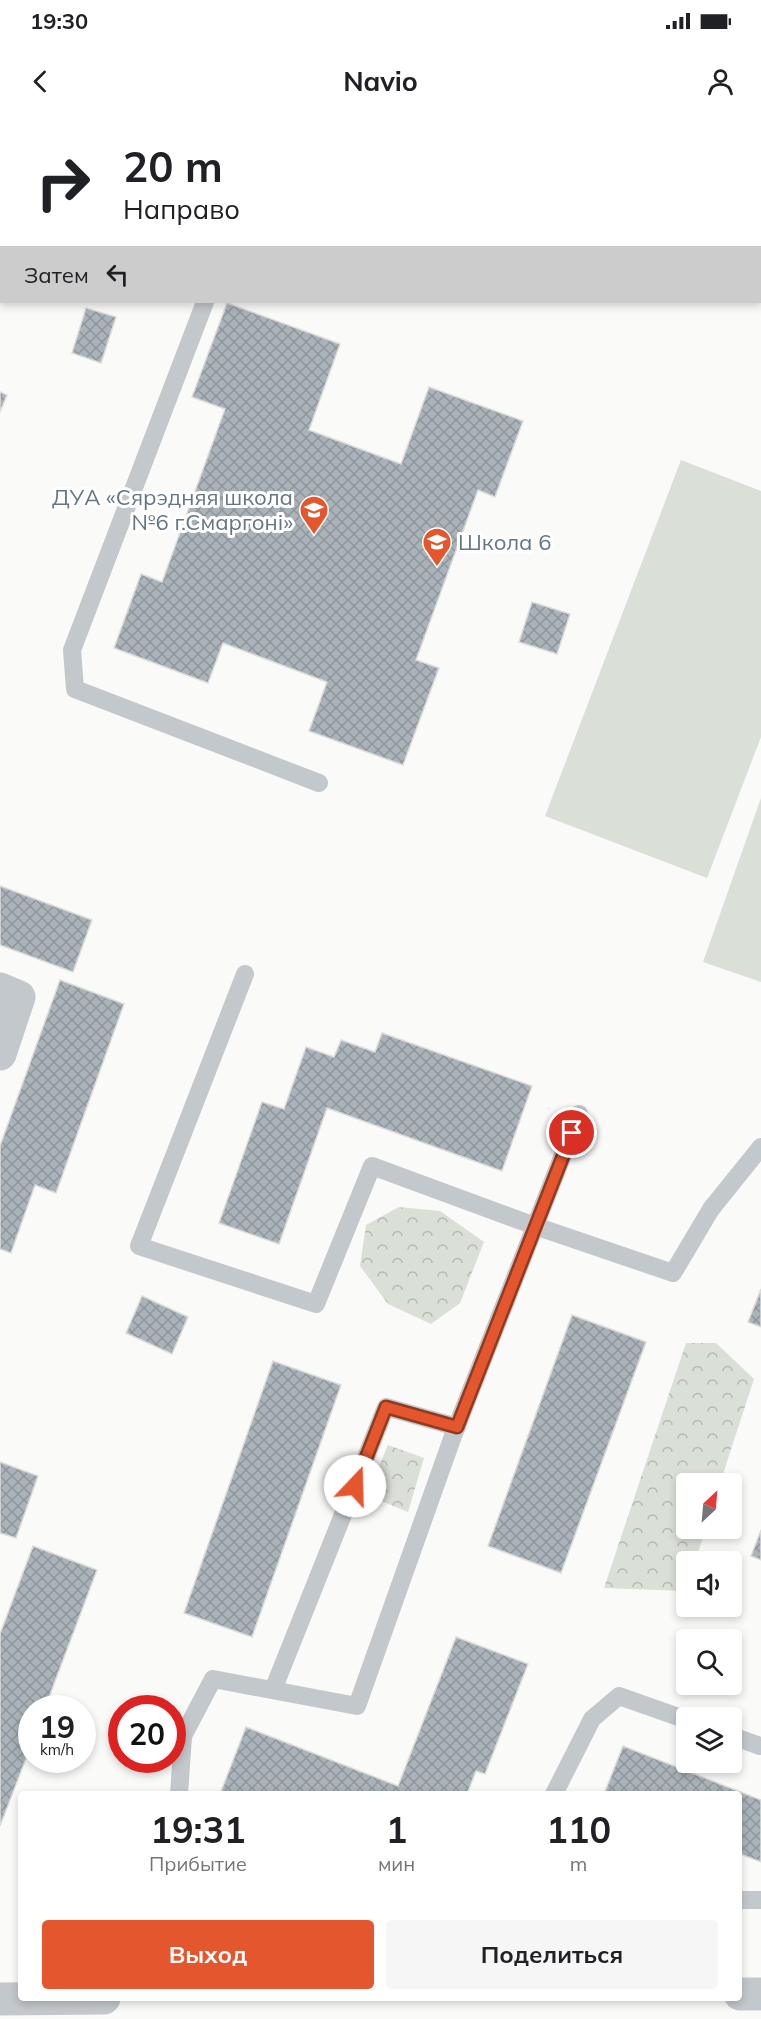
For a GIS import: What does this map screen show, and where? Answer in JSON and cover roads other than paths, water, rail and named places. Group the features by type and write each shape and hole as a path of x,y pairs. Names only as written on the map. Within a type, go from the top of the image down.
{"street":[{"path":"0,989 19,997 0,1054"},
{"path":"742,1994 761,1994"},
{"path":"0,1999 18,1999"}],"lane":[{"path":"205,303 72,650 75,689 319,783"},
{"path":"245,974 139,1246 316,1304 372,1166 535,1226 673,1273 711,1209 761,1147"},
{"path":"179,1791 183,1736 213,1679 357,1706 457,1427 579,1114"},
{"path":"273,1690 386,1407 457,1427"},
{"path":"556,1791 592,1719 619,1696 676,1716"},
{"path":"742,1740 760,1746"},
{"path":"742,1900 761,1900"}],"place":[{"name":"ДУА «Сярэдняя школа №6 г.Смаргоні»","path":"314,536"},
{"name":"Школа 6","path":"437,568"}]}
